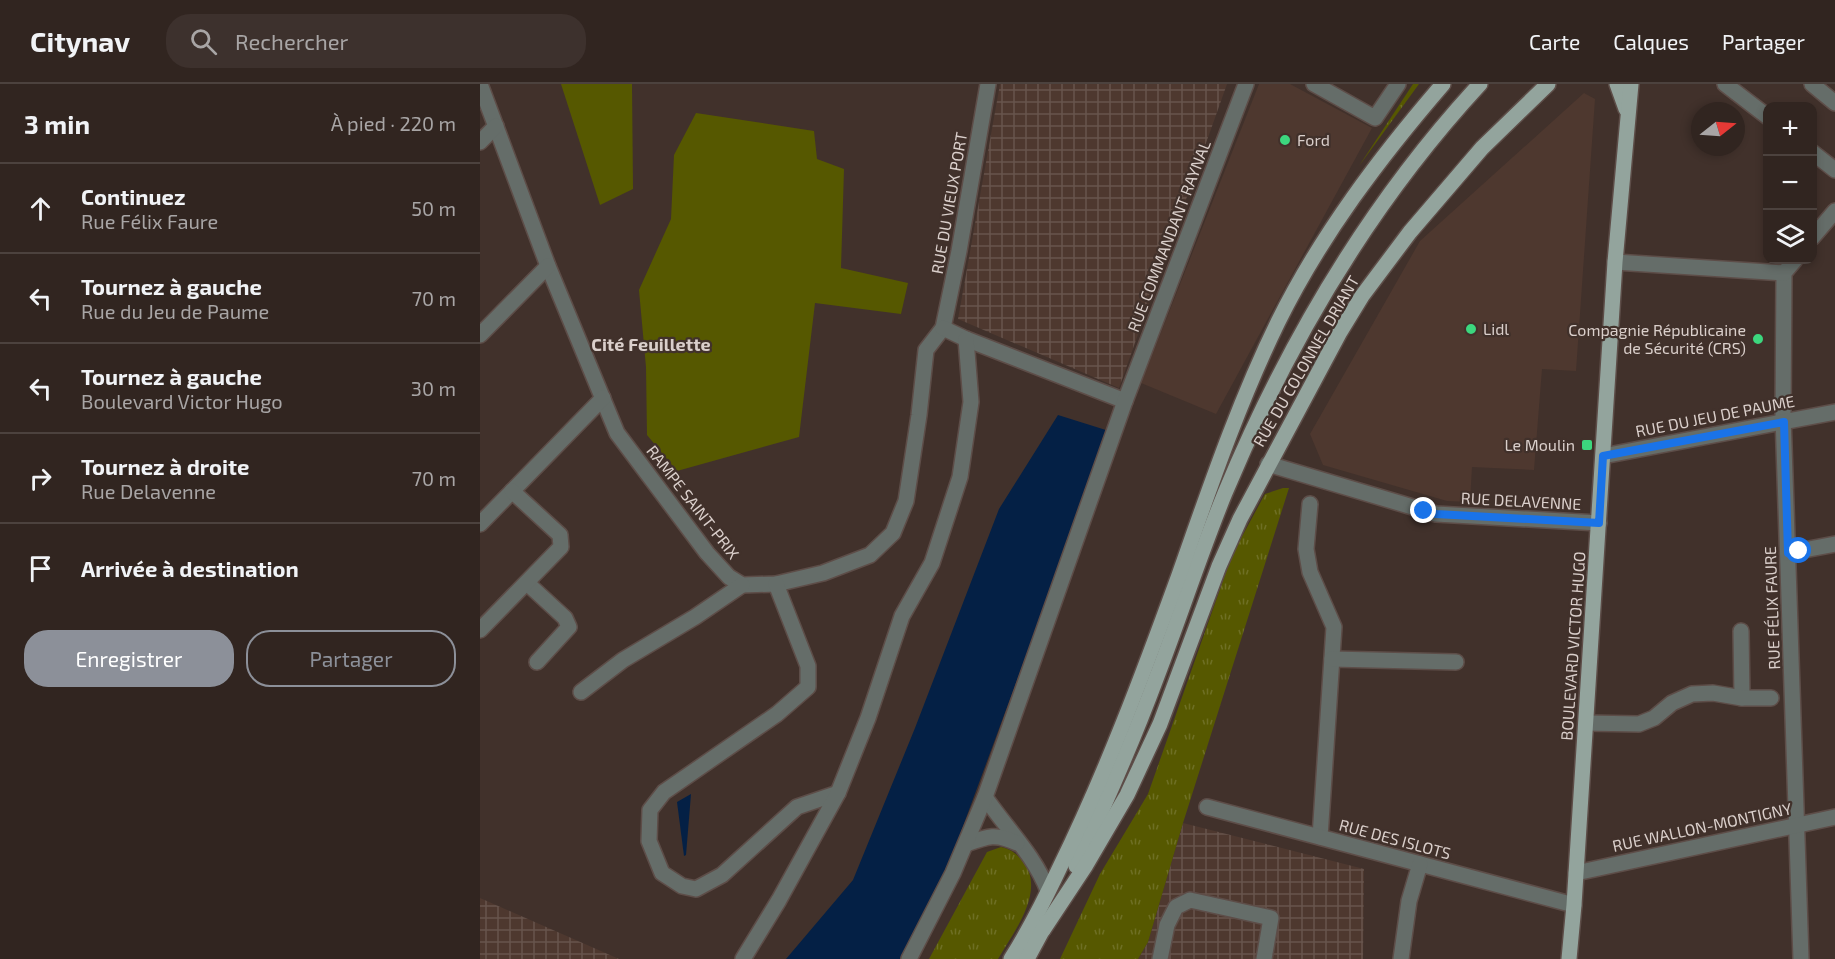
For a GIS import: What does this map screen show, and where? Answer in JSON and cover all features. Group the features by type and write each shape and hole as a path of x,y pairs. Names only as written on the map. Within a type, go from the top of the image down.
{"main road":[{"path":"1011,959 1032,925 1079,829 1144,668 1218,463 1259,362 1279,321 1319,246 1392,146 1443,84"},
{"path":"1027,959 1072,874 1115,782 1226,492 1278,380 1339,272 1382,204 1443,126 1480,84"},
{"path":"1617,84 1629,116"},
{"name":"BOULEVARD VICTOR HUGO","path":"1569,959 1615,262 1631,84"},
{"name":"RUE DU COLONNEL DRIANT","path":"1043,930 1086,866 1143,763 1160,724 1219,566 1240,519 1340,332 1382,268 1410,232 1482,148 1548,86"}],"street":[{"name":"RAMPE SAINT-PRIX","path":"480,84 548,266 617,433 707,553 729,577 742,585"},
{"name":"RUE DU VIEUX PORT","path":"944,328 988,84"},
{"name":"RUE COMMANDANT RAYNAL","path":"909,959 966,844 985,797 1125,401 1246,84"},
{"path":"1314,84 1375,118 1398,84"},
{"path":"1725,84 1763,114"},
{"path":"480,142 496,126"},
{"path":"1817,156 1835,170"},
{"path":"1817,232 1835,211"},
{"path":"1615,262 1784,273 1792,264"},
{"path":"480,335 548,266"},
{"name":"RUE FÉLIX FAURE","path":"1784,273 1784,422 1802,959"},
{"path":"581,692 623,660 695,617 742,585 776,584 823,573 870,555 893,533 906,501 926,351 944,328 966,339 1125,401"},
{"path":"743,959 779,900 838,793 868,718 902,616 932,563 960,477 970,402 966,339"},
{"path":"480,524 603,398"},
{"name":"RUE DU JEU DE PAUME","path":"1603,456 1835,412"},
{"name":"RUE DELAVENNE","path":"1268,464 1436,514 1599,523"},
{"path":"480,630 561,547 560,535 512,491"},
{"path":"1310,504 1306,549 1310,572 1334,627 1320,837"},
{"path":"1788,553 1835,544"},
{"path":"526,583 565,618 569,627 537,662"},
{"path":"776,584 808,666 808,687 777,714 664,792 650,810 649,841 662,873 682,886 696,889 722,875 797,807 838,793"},
{"path":"1741,631 1742,698"},
{"path":"1332,659 1456,662"},
{"path":"1586,723 1639,724 1654,718 1672,703 1692,694 1713,693 1742,698 1771,698"},
{"path":"985,797 1037,866 1048,891"},
{"name":"RUE DES ISLOTS","path":"1207,807 1574,904"},
{"name":"RUE WALLON-MONTIGNY","path":"1576,873 1835,817"},
{"path":"966,844 989,836 1005,837 1019,844"},
{"path":"1401,959 1409,901 1420,864"},
{"path":"1160,959 1167,926 1176,907 1190,900 1271,918 1264,959"}],"shaded area":[{"path":"1000,84 1227,84 1119,388 958,319"},
{"path":"1259,84 1290,84 1372,128 1216,414 1141,383"},
{"path":"1584,93 1595,99 1576,371 1542,369 1534,470 1472,467 1470,502 1447,501 1323,465 1310,434 1420,241"},
{"path":"1183,823 1364,869 1363,959 1138,959 1148,942"},
{"path":"480,898 619,959 480,959"}],"green space":[{"path":"561,84 632,84 633,189 600,205"},
{"path":"1413,84 1419,84 1359,166"},
{"path":"696,113 814,131 817,159 844,169 841,268 908,283 901,314 815,303 799,437 677,471 647,435 646,367 639,290 671,219 674,155"},
{"path":"1289,488 1183,823 1148,942 1138,959 1060,959 1100,874 1148,794 1232,555 1265,494"},
{"path":"1001,847 1012,851 1020,858 1028,870 1031,882 1030,896 1020,923 998,959 929,959 987,852"}],"water":[{"path":"1058,415 1109,431 942,883 900,959 786,959 853,880 915,728 999,509"},
{"path":"691,794 686,855 684,856 677,802"}],"place":[{"name":"Ford","path":"1285,140"},
{"name":"Lidl","path":"1471,329"},
{"name":"Compagnie Républicaine de Sécurité (CRS)","path":"1758,339"},
{"name":"Le Moulin","path":"1587,445"}],"district":[{"name":"Cité Feuillette","path":"651,345"}],"route":[{"path":"1424,511 1436,514 1599,523 1603,456 1784,422 1788,553 1799,551"}]}
